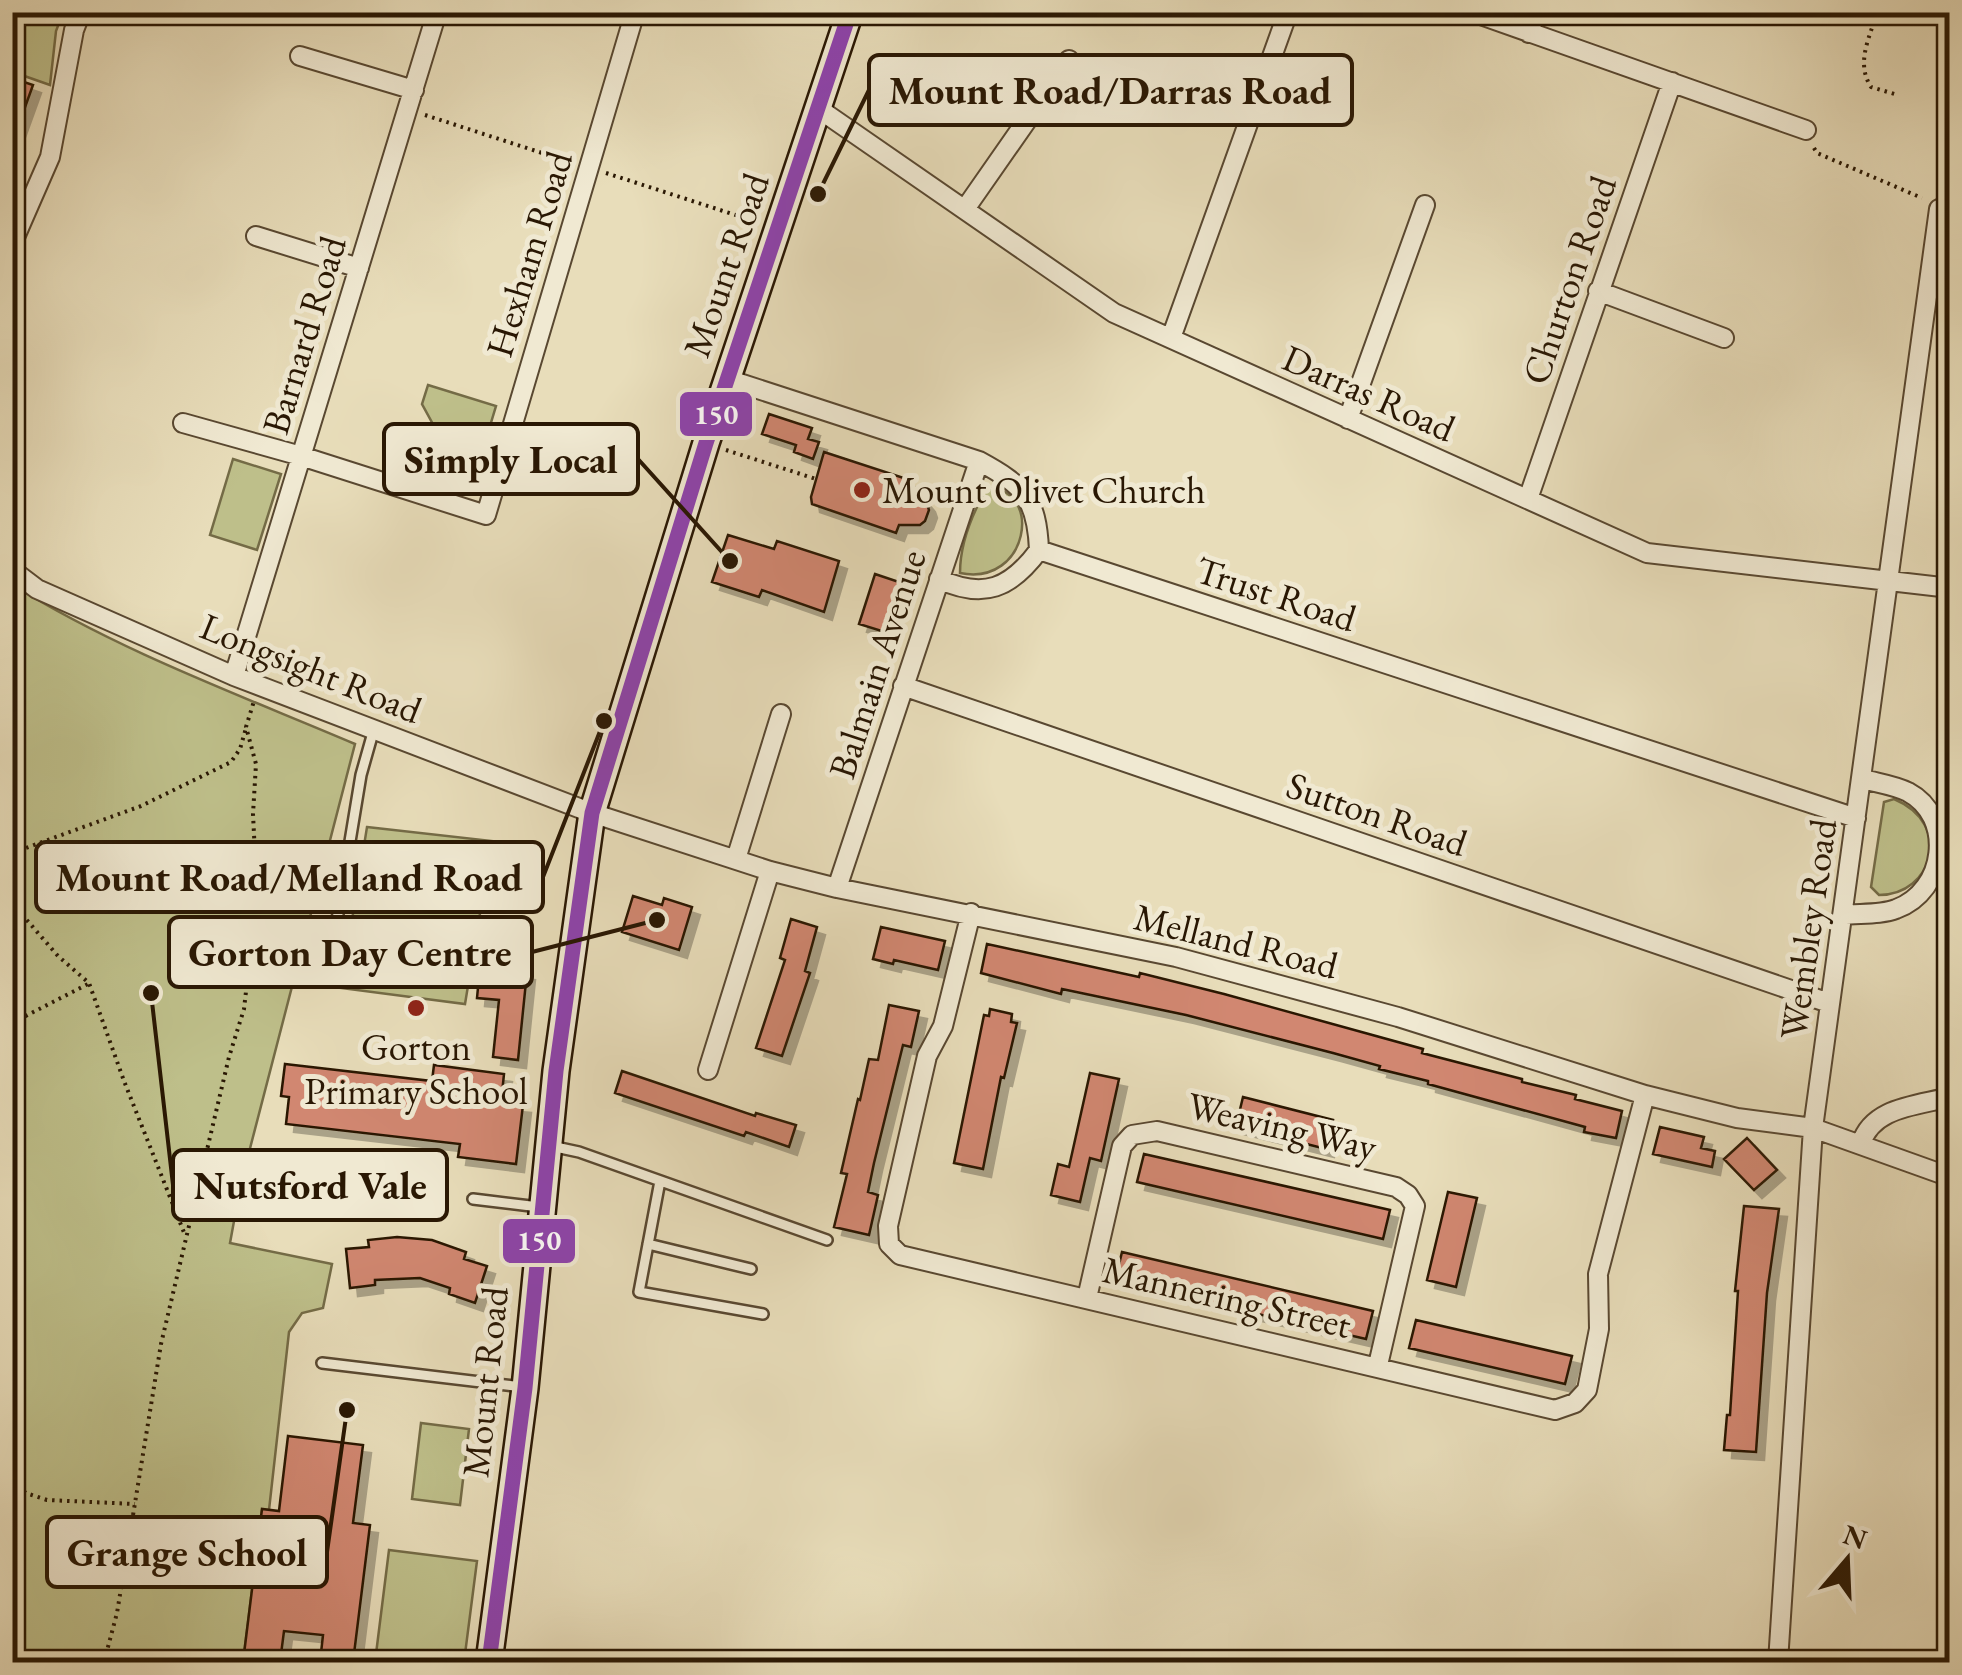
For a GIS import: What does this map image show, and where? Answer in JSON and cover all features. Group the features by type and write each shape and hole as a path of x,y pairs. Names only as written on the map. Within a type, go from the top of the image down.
{"main road":[{"name":"Mount Road","path":"489,1662 525,1388 569,966 592,812 706,443 850,12"}],"street":[{"path":"12,244 50,156 74,30 81,12"},
{"name":"Barnard Road","path":"234,676 437,12"},
{"name":"Hexham Road","path":"301,456 486,515 635,12"},
{"path":"1171,338 1288,12"},
{"path":"1472,12 1806,130"},
{"path":"1529,33 1536,12"},
{"path":"300,56 414,90"},
{"path":"965,208 1070,60"},
{"name":"Churton Road","path":"1528,499 1672,82"},
{"name":"Darras Road","path":"819,109 1114,312 1647,552 1950,588"},
{"path":"1348,419 1425,206"},
{"name":"Wembley Road","path":"1778,1662 1812,1128 1939,209"},
{"path":"256,236 359,268"},
{"path":"1598,291 1724,338"},
{"path":"727,379 979,461 1012,479 1032,502 1039,550 1017,576 1000,585 972,591 939,579"},
{"path":"183,423 301,456"},
{"name":"Balmain Avenue","path":"837,888 979,461"},
{"name":"Trust Road","path":"1039,550 1856,818"},
{"name":"Longsight Road","path":"12,570 37,588 234,676 592,812"},
{"name":"Sutton Road","path":"904,686 1830,1003"},
{"path":"736,859 781,714"},
{"path":"1842,915 1896,909 1914,897 1930,884 1941,836 1929,810 1909,792 1862,779"},
{"name":"Melland Road","path":"592,812 837,888 1176,956 1398,1016 1645,1095 1737,1118 1812,1128 1950,1177"},
{"path":"708,1070 770,870"},
{"name":"Mannering Street","path":"971,914 943,1026 927,1056 888,1226 889,1244 900,1255 1378,1365 1555,1410 1575,1404 1587,1390 1596,1356 1598,1274 1645,1095"},
{"path":"1861,1144 1873,1121 1885,1113 1950,1097"},
{"name":"Weaving Way","path":"1087,1298 1122,1146 1132,1135 1157,1130 1396,1187 1408,1194 1415,1206 1378,1365"}],"lane":[{"path":"327,980 361,775 374,729"},
{"path":"548,1146 579,1152 827,1240"},
{"path":"660,1180 639,1292 763,1314"},
{"path":"473,1200 542,1207"},
{"path":"648,1244 751,1269"},
{"path":"322,1363 525,1388"}],"path":[{"path":"1905,12 1950,24"},
{"path":"1886,13 1874,20 1864,55 1863,76 1870,87 1898,95"},
{"path":"1806,130 1817,154 1908,190 1939,209"},
{"path":"706,443 816,479"},
{"path":"12,853 141,806 231,762 240,748 258,685"},
{"path":"104,1662 117,1613 160,1344 229,1056 244,1009 257,896 256,764 246,727"},
{"path":"12,903 58,956 90,984 186,1240"},
{"path":"12,1023 90,984"},
{"path":"12,1482 48,1500 135,1504"},
{"path":"133,1518 176,1524"}],"green space":[{"path":"13,12 63,13 56,31 50,85 13,72"},
{"path":"428,385 496,406 470,492 422,404"},
{"path":"233,459 281,474 257,550 210,535"},
{"path":"987,488 1005,492 1017,503 1022,519 1021,536 1014,552 1001,566 983,573 960,573 968,529"},
{"path":"13,585 137,651 355,744 241,1183 230,1243 332,1264 323,1308 302,1313 289,1332 269,1510 262,1510 243,1662 13,1662"},
{"path":"1894,799 1913,810 1925,825 1930,840 1929,856 1913,884 1879,895 1871,887 1884,802"},
{"path":"367,827 492,841 465,1004 341,988"},
{"path":"421,1423 469,1429 460,1505 412,1499"},
{"path":"389,1550 477,1561 464,1662 375,1662"}],"building":[{"path":"12,78 33,85 15,135 12,135"},
{"path":"769,414 812,428 808,439 819,442 813,459 794,452 796,445 762,434"},
{"name":"Mount Olivet Church","path":"824,452 913,481 909,494 927,504 925,521 920,525 899,525 896,533 812,504"},
{"path":"728,535 774,549 777,541 839,561 824,612 762,590 759,597 712,582"},
{"path":"875,574 905,584 888,633 859,624"},
{"path":"633,896 662,905 664,898 692,907 679,950 622,932"},
{"path":"791,919 817,927 805,971 810,973 782,1056 756,1048 785,960 780,958"},
{"path":"881,927 945,941 938,970 873,959"},
{"path":"987,944 1139,977 1140,973 1224,994 1576,1095 1575,1099 1622,1111 1616,1138 1584,1132 1585,1127 1333,1053 1186,1015 1062,989 1061,994 981,973"},
{"path":"480,967 527,972 518,1060 493,1057 499,1000 477,998"},
{"path":"889,1005 919,1011 911,1047 903,1045 874,1163 868,1192 878,1195 869,1235 834,1227 847,1174 841,1173 858,1099 869,1059 878,1060"},
{"path":"990,1009 1012,1014 1011,1022 1017,1023 1004,1078 1001,1077 983,1169 954,1163 984,1015 989,1016"},
{"path":"285,1064 432,1081 434,1065 504,1074 501,1103 523,1105 516,1164 458,1157 460,1144 286,1124 289,1097 281,1096"},
{"path":"622,1071 755,1116 756,1113 796,1125 789,1147 615,1093"},
{"path":"1090,1073 1119,1079 1101,1161 1090,1158 1080,1202 1051,1195 1058,1164 1069,1167"},
{"path":"1243,1097 1333,1120 1326,1149 1236,1126"},
{"path":"1660,1127 1704,1137 1701,1148 1715,1151 1712,1167 1653,1154"},
{"path":"1747,1138 1777,1170 1754,1190 1724,1159"},
{"path":"1144,1154 1390,1210 1383,1239 1137,1182"},
{"path":"1448,1192 1477,1198 1456,1287 1427,1280"},
{"path":"1744,1206 1779,1209 1767,1293 1756,1452 1724,1450 1730,1415 1735,1291"},
{"path":"368,1240 432,1240 466,1252 464,1259 487,1266 475,1303 449,1294 450,1288 420,1278 375,1280 375,1285 350,1288 346,1249 369,1247"},
{"path":"1122,1252 1373,1311 1366,1339 1115,1281"},
{"path":"1416,1320 1572,1356 1565,1384 1409,1348"},
{"path":"288,1436 363,1445 353,1523 370,1525 353,1662 320,1662 323,1635 284,1631 280,1662 243,1662 262,1509 279,1511"}],"transit line":[{"name":"150","path":"489,1662 525,1388 556,1071 592,813 706,443 850,12"}],"place":[{"name":"Mount Road/Darras Road","path":"818,194"},
{"name":"Mount Olivet Church","path":"862,490"},
{"name":"Simply Local","path":"730,561"},
{"name":"Mount Road/Melland Road","path":"604,721"},
{"name":"Gorton Day Centre","path":"657,920"},
{"name":"Nutsford Vale","path":"151,993"},
{"name":"Gorton Primary School","path":"416,1008"},
{"name":"Grange School","path":"347,1410"}]}
